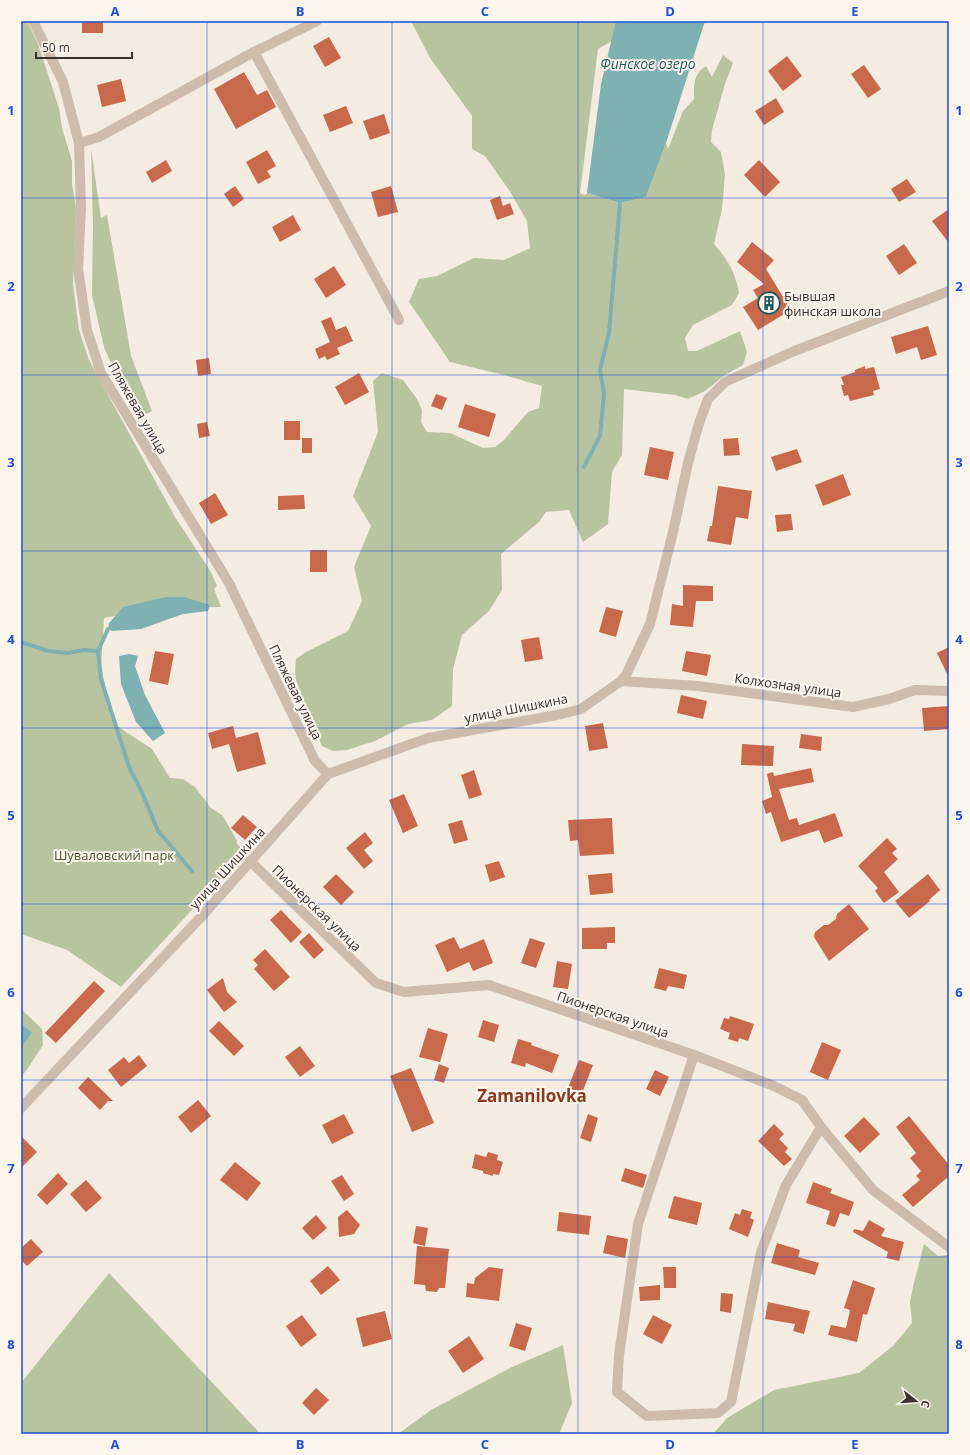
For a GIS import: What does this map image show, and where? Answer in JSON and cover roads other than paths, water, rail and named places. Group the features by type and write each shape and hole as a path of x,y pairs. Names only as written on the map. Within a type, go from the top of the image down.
{"street":[{"name":"Пляжевая улица","path":"33,21 63,82 79,143 81,208 78,269 86,330 101,373 229,583 315,761 328,774"},
{"path":"79,143 99,137 254,52 317,21"},
{"path":"254,52 399,320"},
{"name":"улица Шишкина","path":"21,1108 202,916 328,774 428,738 557,716 581,709 621,681 626,674 650,624 699,423 708,399 725,382 792,352 949,291"},
{"name":"Колхозная улица","path":"621,681 698,686 853,707 889,699 915,690 949,691"},
{"name":"Пионерская улица","path":"250,861 376,983 404,992 490,986 694,1055 774,1086 802,1100 821,1127 873,1190 949,1247"},
{"path":"694,1055 638,1224 619,1355 617,1392 647,1416 718,1413 731,1402 761,1252 786,1185 821,1127"}],"water":[{"name":"Финское озеро","path":"616,21 705,21 666,143 646,197 620,203 587,193 601,84"},
{"path":"166,597 184,597 210,605 208,611 183,614 141,629 112,631 108,629 109,623 123,607"},
{"path":"129,654 138,656 135,666 145,695 165,733 153,741 136,722 121,684 119,656"},
{"path":"21,1023 32,1033 21,1047"}],"waterway":[{"path":"584,467 600,436 604,394 600,370 609,333 620,203"},
{"path":"98,651 108,629"},
{"path":"21,642 48,651 68,653 84,650 98,651 101,679 129,767 141,790 158,831 192,871"}],"place":[{"name":"Бывшая финская школа","path":"769,303"}],"district":[{"name":"Zamanilovka","path":"532,1095"}],"park label":[{"name":"Шуваловский парк","path":"114,855"}]}
